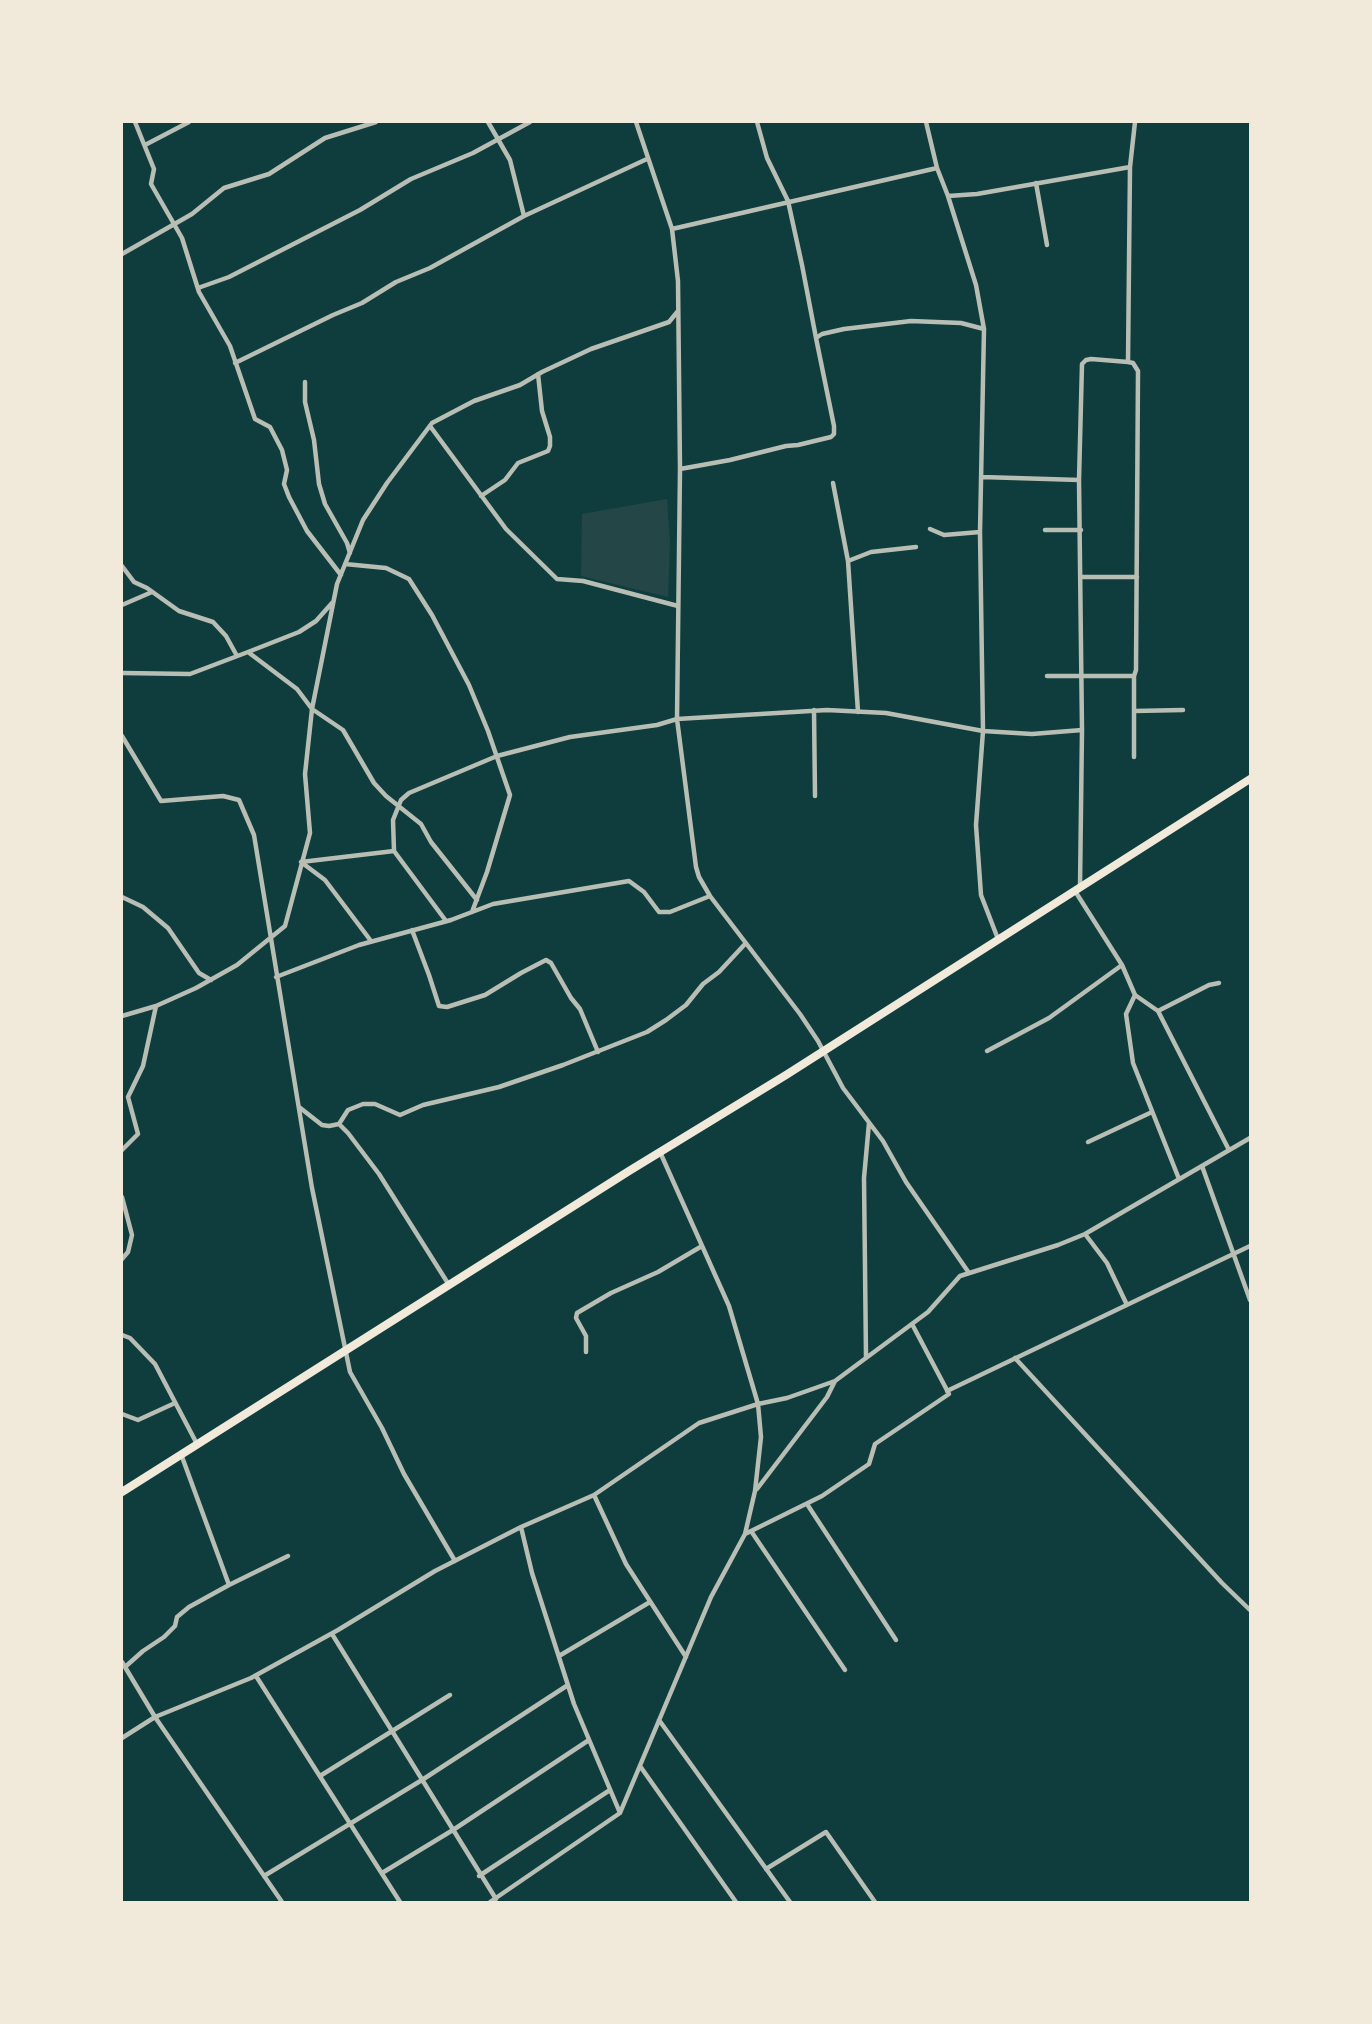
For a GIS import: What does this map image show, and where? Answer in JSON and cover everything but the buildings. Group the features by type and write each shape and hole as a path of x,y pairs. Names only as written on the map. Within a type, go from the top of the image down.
{"main road":[{"path":"122,1491 1251,779"}],"street":[{"path":"135,122 154,169 151,183 182,238 198,288 230,346 255,419 270,427 282,450 286,470 284,484 289,497 307,531 341,575"},
{"path":"145,145 189,122"},
{"path":"122,254 192,213 224,188 269,174 325,138 376,122"},
{"path":"488,122 510,160 524,216"},
{"path":"198,288 229,277 360,210 411,180 473,153 530,122"},
{"path":"636,122 672,230 678,281 680,469 677,718 696,867 710,896 800,1014 843,1088 884,1141 906,1182 969,1273"},
{"path":"680,469 798,445 831,437 834,434 788,201 767,158 757,122"},
{"path":"926,122 937,168 976,285 984,329 980,532 983,731 976,825 981,894 998,939"},
{"path":"1128,362 1130,167 1135,122"},
{"path":"235,363 362,303 396,282 429,268 524,216 647,159"},
{"path":"948,196 977,194 1130,167"},
{"path":"672,230 788,201 937,168"},
{"path":"1036,183 1047,245"},
{"path":"122,1016 156,1006 211,980 237,965 285,926 310,833 305,774 312,709 341,575 363,520 432,423 474,400 520,385 591,349 669,322 678,311"},
{"path":"816,338 822,334 844,329 911,321 961,323 984,329"},
{"path":"1134,757 1134,676 1137,670 1138,371 1133,363 1091,358 1082,364 1079,480 1082,730 1078,889 1122,965 1135,995 1158,1011 1230,1150"},
{"path":"481,496 505,480 518,463 548,451 550,437 542,411 538,374"},
{"path":"305,382 305,402 325,504 347,543 350,554"},
{"path":"430,426 506,529 556,579 583,581 678,606"},
{"path":"982,477 1079,480"},
{"path":"833,483 848,561 858,712"},
{"path":"930,530 944,535 980,532"},
{"path":"1045,530 1081,530"},
{"path":"848,561 872,552 916,547"},
{"path":"345,564 386,568 409,579 432,615 469,685 497,756 510,795 488,872 472,912"},
{"path":"122,566 134,582 179,610 213,622 226,636 237,656"},
{"path":"1081,577 1137,577"},
{"path":"122,605 152,592"},
{"path":"122,673 190,674 299,632 316,621 334,601"},
{"path":"248,652 297,689 312,709 343,730 374,783 421,824 431,842 477,900"},
{"path":"1047,676 1134,676"},
{"path":"446,921 394,851 393,820 401,800 409,793 497,756 570,737 657,725 677,718 814,710 886,713 983,731 1032,734 1082,730"},
{"path":"814,710 815,796"},
{"path":"1134,711 1183,710"},
{"path":"122,736 161,801 223,796 239,800 254,835 312,1188 344,1351 350,1372 382,1428 404,1474 455,1561"},
{"path":"301,862 394,851"},
{"path":"301,862 325,880 371,941"},
{"path":"276,977 371,941 446,921 493,904 629,881 644,892 659,912 670,912 710,896"},
{"path":"122,897 143,907 168,928 199,973 211,980"},
{"path":"412,930 439,1006 447,1007 485,995 546,960 551,963 580,1009 598,1052"},
{"path":"299,1107 322,1125 329,1126 339,1124 348,1110 363,1104 375,1104 400,1115 442,1099 499,1087 598,1052 647,1032 666,1020 686,1005 703,984 719,972 745,944"},
{"path":"987,1051 1049,1018 1122,965"},
{"path":"1158,1011 1209,985 1219,983"},
{"path":"1135,995 1126,1014 1133,1063 1179,1179"},
{"path":"122,1150 138,1134 128,1097 143,1066 156,1006"},
{"path":"1088,1142 1152,1112"},
{"path":"866,1357 864,1178 869,1123"},
{"path":"339,1124 380,1174 449,1285"},
{"path":"122,1738 155,1717 256,1676 332,1634 435,1571 521,1527 594,1495 699,1423 758,1404 787,1398 835,1381 928,1312 960,1275 1058,1245 1085,1234 1251,1138"},
{"path":"490,1902 620,1813 711,1597 745,1534 755,1491 761,1437 758,1404 729,1306 660,1152"},
{"path":"1202,1166 1251,1300"},
{"path":"122,1197 132,1235 128,1251 122,1259"},
{"path":"1085,1234 1107,1263 1127,1305"},
{"path":"586,1352 586,1336 576,1318 577,1313 612,1293 658,1272 702,1246"},
{"path":"947,1391 1251,1246"},
{"path":"745,1534 822,1496 869,1464 875,1444 949,1394 912,1324"},
{"path":"122,1335 130,1338 155,1364 196,1444"},
{"path":"1014,1358 1222,1583 1251,1610"},
{"path":"755,1491 826,1397 835,1381"},
{"path":"122,1414 138,1420 175,1402"},
{"path":"181,1454 229,1585"},
{"path":"594,1495 626,1564 686,1657"},
{"path":"807,1504 896,1640"},
{"path":"521,1527 532,1573 568,1685 620,1813"},
{"path":"751,1531 845,1670"},
{"path":"282,1902 155,1717 123,1664 164,1637 175,1626 177,1617 189,1607 288,1556"},
{"path":"559,1656 650,1602"},
{"path":"332,1634 495,1899"},
{"path":"256,1676 400,1902"},
{"path":"264,1876 422,1780 568,1685"},
{"path":"320,1776 450,1695"},
{"path":"659,1720 790,1902"},
{"path":"382,1873 453,1830 589,1740"},
{"path":"640,1766 736,1902"},
{"path":"479,1876 610,1790"},
{"path":"766,1869 826,1832 874,1902"}],"shaded area":[{"path":"667,499 670,542 668,597 581,576 582,514"}]}
